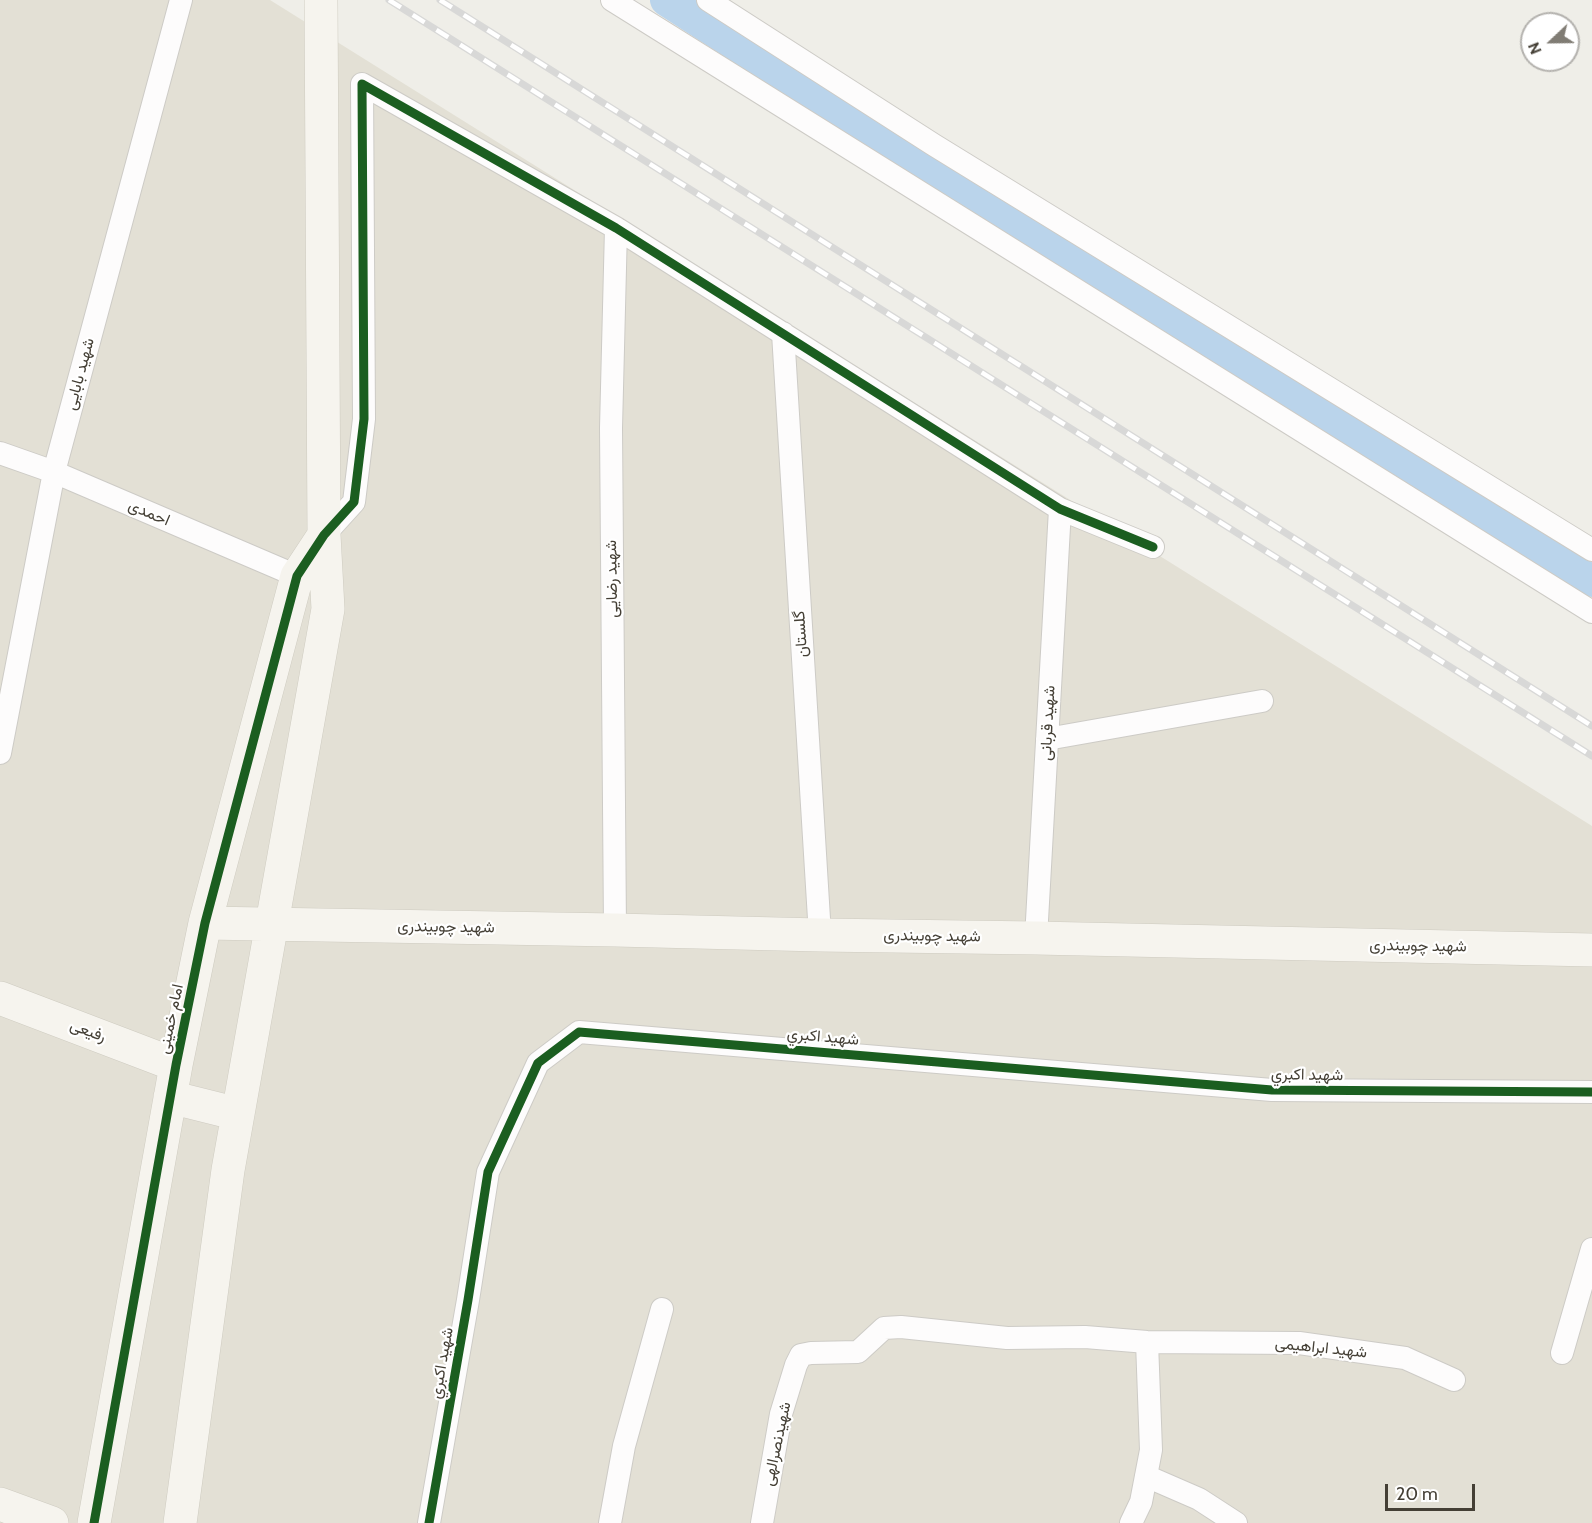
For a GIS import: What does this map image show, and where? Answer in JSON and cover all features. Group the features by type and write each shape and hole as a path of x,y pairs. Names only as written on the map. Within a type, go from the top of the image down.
{"street":[{"name":"شهید بابایی","path":"0,753 54,472 181,0"},
{"path":"180,1523 228,1170 328,609 324,535 321,0"},
{"path":"612,0 1592,612"},
{"path":"708,0 934,145 1592,550"},
{"path":"324,535 354,502 364,419 362,84 616,228 1060,509 1153,547"},
{"name":"شهید رضایی","path":"615,930 611,428 616,228"},
{"name":"گلستان","path":"783,333 820,935"},
{"name":"احمدی","path":"0,453 54,472 297,576"},
{"name":"شهید قربانی","path":"1036,938 1060,509"},
{"name":"امام خمینی","path":"94,1523 170,1097 206,923 297,576 324,535"},
{"path":"1047,739 1262,701"},
{"name":"شهید چوبیندری","path":"206,923 1592,950"},
{"name":"رفیعی","path":"0,998 176,1065"},
{"name":"شهيد اکبري","path":"429,1523 488,1172 538,1063 579,1032 1272,1090 1592,1092"},
{"path":"170,1097 238,1114"},
{"path":"1562,1353 1592,1250"},
{"path":"610,1523 624,1446 662,1309"},
{"name":"شهید ابراهیمی","path":"796,1365 801,1355 858,1352 884,1328 901,1327 1007,1338 1085,1337 1148,1342 1299,1342 1405,1358 1454,1380"},
{"path":"1131,1523 1141,1502 1151,1450 1148,1342"},
{"name":"شهیدنصرالهی","path":"762,1523 781,1414 796,1365"},
{"path":"1146,1476 1199,1499 1236,1523"},
{"path":"0,1504 52,1523"}],"shaded area":[{"path":"0,0 270,0 1592,826 1592,1523 0,1523"}],"waterway":[{"path":"666,0 1021,229 1592,581"}],"railway":[{"path":"389,0 1592,756"},
{"path":"440,0 1592,726"}],"cycle path":[{"path":"94,1523 176,1065 205,923 297,576 324,535 354,502 364,419 362,84 616,228 1060,509 1153,547"},
{"path":"429,1523 488,1172 538,1063 579,1032 1272,1090 1592,1092"}]}
